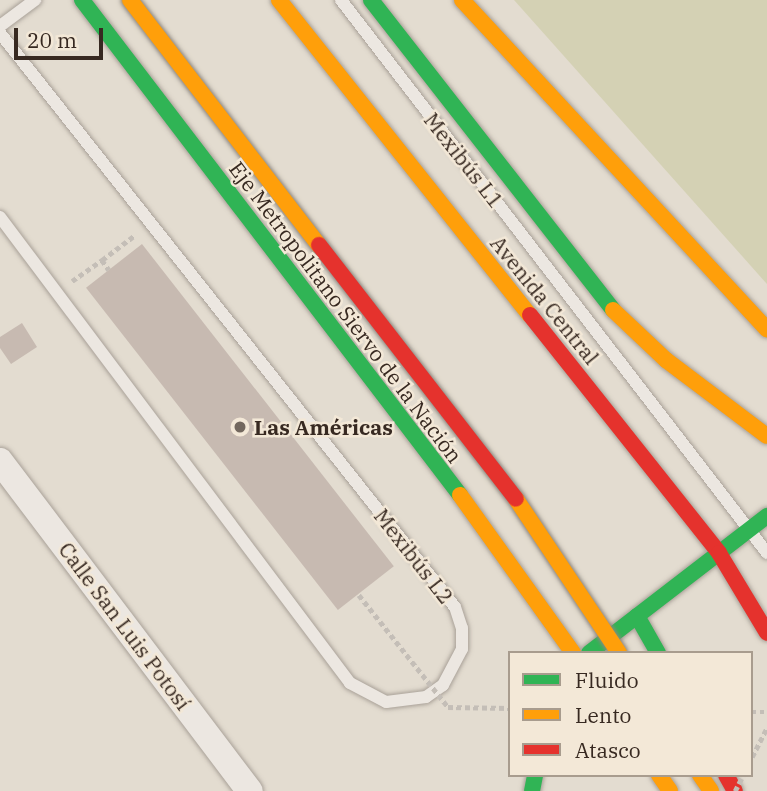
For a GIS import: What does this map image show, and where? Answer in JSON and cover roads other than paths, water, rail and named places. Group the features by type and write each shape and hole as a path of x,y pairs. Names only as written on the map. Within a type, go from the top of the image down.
{"main road":[{"name":"Eje Metropolitano Siervo de la Nación","path":"82,0 490,534 572,651"},
{"name":"Eje Metropolitano Siervo de la Nación","path":"130,0 523,508 618,651"},
{"name":"Avenida Central","path":"279,0 719,553 767,633"},
{"name":"Avenida Central","path":"371,0 598,296 666,360 767,436"},
{"path":"462,0 767,329"},
{"path":"591,651 602,639 637,616 767,516"},
{"path":"637,616 657,651"}],"street":[{"name":"Calle San Luis Potosí","path":"0,461 250,791"}],"lane":[{"path":"0,26 34,0"},
{"name":"Mexibús L1","path":"341,0 767,553"},
{"name":"Mexibús L2","path":"0,33 455,607 462,628 462,649 443,685 406,703 386,702 350,683 0,218"}],"place":[{"name":"Las Américas","path":"240,427"}]}
